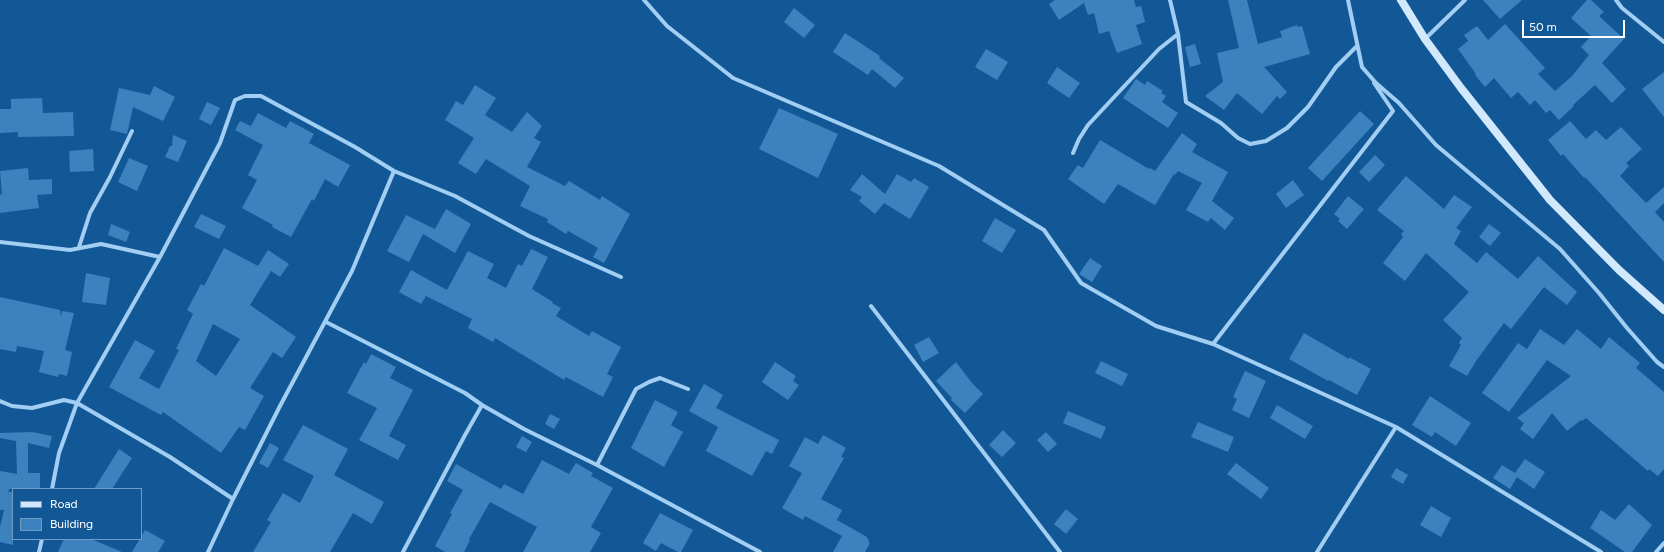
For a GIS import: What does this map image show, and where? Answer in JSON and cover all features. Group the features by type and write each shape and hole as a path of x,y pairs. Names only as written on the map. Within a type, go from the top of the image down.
{"main road":[{"path":"1401,0 1426,39 1492,128 1550,200 1619,270 1664,310"}],"street":[{"path":"644,0 667,26 732,78 939,166 1044,230 1081,283 1156,326 1213,344 1396,427 1601,552"},
{"path":"1170,0 1178,34 1186,102 1221,123 1238,138 1250,144 1266,141 1287,128 1308,107 1336,68 1357,46"},
{"path":"1213,344 1393,111 1362,67 1348,0"},
{"path":"1426,39 1465,0"},
{"path":"1616,0 1622,8 1664,42"},
{"path":"1073,152 1088,125 1159,49 1178,34"},
{"path":"1362,67 1376,83 1399,103 1436,145 1560,249 1599,293 1627,328 1657,362 1664,367"},
{"path":"52,488 59,453 77,403 160,257 220,143 235,100 245,96 260,96 355,147 394,170 455,196 529,236 621,277"},
{"path":"79,248 90,213 132,131"},
{"path":"208,552 280,406 352,271 394,170"},
{"path":"0,242 70,250 101,244 160,257"},
{"path":"871,306 1060,552"},
{"path":"326,322 465,393 482,405 524,429 760,552"},
{"path":"597,466 636,389 660,378 688,389"},
{"path":"0,402 12,406 32,408 64,400 77,403 170,457 233,499"},
{"path":"403,552 482,405"},
{"path":"1317,552 1396,427"},
{"path":"39,552 42,540"},
{"path":"1656,552 1664,543"}],"building":[{"path":"1055,0 1134,0 1136,7 1141,6 1145,22 1136,25 1142,44 1117,53 1109,31 1099,34 1094,13 1088,15 1084,3 1059,20 1049,4"},
{"path":"1228,0 1247,0 1258,44 1282,37 1280,31 1297,25 1298,27 1302,26 1310,54 1264,67 1287,92 1280,99 1277,96 1262,114 1237,93 1224,110 1205,96 1223,82 1217,53 1239,48"},
{"path":"1483,0 1522,0 1500,19"},
{"path":"1587,0 1591,0 1604,12 1599,16 1624,39 1602,63 1626,89 1612,103 1595,85 1559,120 1550,110 1546,113 1535,100 1530,105 1518,92 1511,98 1494,78 1485,87 1475,75 1476,74 1458,49 1468,41 1464,35 1477,26 1488,40 1505,24 1545,68 1538,74 1555,91 1572,76 1589,55 1581,47 1591,36 1571,18"},
{"path":"794,8 815,25 804,38 784,22"},
{"path":"845,33 880,56 879,58 904,78 895,88 872,69 868,75 833,52"},
{"path":"1195,44 1201,64 1190,67 1185,47"},
{"path":"986,49 1008,62 997,80 975,67"},
{"path":"1057,67 1080,83 1069,98 1047,83"},
{"path":"1664,72 1664,117 1642,89"},
{"path":"1136,79 1145,85 1147,81 1163,91 1161,93 1166,96 1162,102 1178,113 1168,128 1123,98"},
{"path":"475,85 496,98 485,115 512,132 527,112 542,126 534,138 541,142 527,167 565,186 569,181 600,200 602,196 630,214 604,263 593,257 598,248 568,231 566,234 547,222 548,219 520,206 530,186 486,159 476,174 458,163 474,138 445,120 456,101 463,105"},
{"path":"154,86 175,97 163,121 133,107 127,134 110,130 119,88 150,95"},
{"path":"42,98 43,113 73,112 74,136 18,137 18,132 0,133 0,109 11,109 11,99"},
{"path":"207,102 220,108 211,125 199,119"},
{"path":"779,108 838,134 818,178 759,149"},
{"path":"1360,111 1374,124 1322,181 1308,168"},
{"path":"258,113 286,128 290,121 314,134 309,143 350,165 338,187 325,179 314,201 312,199 291,237 242,208 257,180 248,175 263,145 235,130 240,121 251,126"},
{"path":"1570,121 1586,139 1596,130 1606,140 1621,127 1642,149 1626,163 1629,166 1620,176 1646,203 1664,187 1664,203 1655,212 1664,222 1664,262 1563,154 1561,156 1548,140"},
{"path":"1182,133 1197,144 1192,152 1228,172 1212,201 1234,218 1225,230 1211,218 1208,222 1186,210 1202,183 1178,171 1175,175 1174,174 1155,205 1118,184 1104,204 1068,179 1078,165 1083,168 1100,140 1149,169 1150,168 1155,171"},
{"path":"173,135 187,141 178,162 165,157 170,146 172,146"},
{"path":"93,149 94,171 70,172 69,151"},
{"path":"1375,155 1385,165 1369,182 1359,172"},
{"path":"129,158 148,166 137,191 118,182"},
{"path":"28,168 29,180 52,179 52,194 37,195 39,208 0,213 0,194 2,195 0,171"},
{"path":"862,174 885,194 897,174 911,182 914,178 929,187 910,219 884,203 875,214 859,201 862,197 850,190"},
{"path":"1406,176 1444,209 1454,195 1472,207 1456,228 1461,231 1454,244 1477,263 1486,252 1518,279 1538,256 1577,292 1567,305 1544,287 1511,329 1504,323 1476,361 1467,376 1449,366 1461,345 1459,343 1462,338 1443,320 1469,292 1426,253 1405,281 1383,263 1403,237 1401,234 1404,231 1377,210"},
{"path":"1293,180 1304,195 1286,208 1276,194"},
{"path":"1348,196 1364,209 1347,229 1338,221 1340,219 1334,214"},
{"path":"446,209 471,224 455,253 423,234 409,262 387,251 406,215 435,229"},
{"path":"201,214 226,226 219,239 194,227"},
{"path":"995,218 1016,230 1002,253 982,241"},
{"path":"111,224 130,232 126,242 108,235"},
{"path":"1489,224 1501,233 1490,246 1479,237"},
{"path":"224,248 258,266 268,250 289,264 280,277 271,271 250,305 296,337 282,358 273,352 250,388 264,396 245,430 239,427 221,453 163,412 161,415 109,387 135,340 155,351 139,378 159,389 179,350 176,349 193,314 187,310 201,284 204,286","holes":["213,324 240,339 216,376 196,361"]},
{"path":"531,249 548,257 532,289 561,308 556,316 589,336 592,331 621,347 607,374 613,377 603,397 566,377 564,380 495,338 493,342 468,328 472,319 426,296 421,304 399,292 411,270 447,290 468,251 494,264 487,278 506,288 518,264 522,266"},
{"path":"1090,258 1102,266 1092,282 1079,274"},
{"path":"86,273 110,278 106,305 82,302"},
{"path":"0,297 60,310 61,317 62,311 74,313 65,350 72,352 67,376 59,374 58,377 39,372 44,351 17,346 16,352 0,349"},
{"path":"1540,329 1564,345 1577,329 1601,349 1609,337 1640,363 1636,368 1664,392 1664,469 1658,476 1649,469 1648,471 1586,418 1567,431 1552,413 1533,439 1520,429 1524,423 1517,418 1571,376 1547,360 1509,412 1482,393 1518,343 1527,349"},
{"path":"1304,333 1349,359 1349,357 1371,369 1357,395 1289,359"},
{"path":"929,337 939,353 923,362 914,345"},
{"path":"371,354 396,367 390,378 413,390 389,436 406,445 398,460 359,440 377,408 347,393 364,362 366,364"},
{"path":"1101,361 1128,374 1122,386 1095,373"},
{"path":"775,362 796,376 793,381 799,385 788,400 762,382"},
{"path":"956,362 972,383 983,394 965,413 951,400 952,398 936,381"},
{"path":"1245,371 1266,381 1249,418 1232,410 1237,399 1233,397"},
{"path":"704,384 723,395 716,408 779,440 772,454 766,451 752,476 706,451 718,427 689,411"},
{"path":"1430,396 1471,423 1456,446 1435,432 1432,437 1412,425"},
{"path":"655,400 678,412 671,425 683,432 664,467 631,448"},
{"path":"1277,405 1313,426 1305,439 1270,418"},
{"path":"1068,411 1106,427 1101,439 1063,423"},
{"path":"550,414 560,419 554,429 545,424"},
{"path":"1198,422 1234,437 1228,452 1191,437"},
{"path":"303,425 348,449 334,475 384,502 372,524 353,513 330,552 253,552 271,522 267,520 283,493 300,503 314,476 283,460"},
{"path":"1003,430 1016,443 1002,457 989,445"},
{"path":"32,432 52,436 49,448 28,443 28,473 40,473 40,488 9,489 8,498 9,492 12,492 13,545 0,542 0,527 4,510 0,510 0,471 17,474 16,441 0,438 0,433"},
{"path":"1046,432 1057,444 1048,452 1037,440"},
{"path":"823,435 846,448 841,457 844,458 821,499 842,510 837,520 867,537 869,540 868,542 870,543 865,552 833,552 842,536 805,516 803,520 782,508 802,473 789,466 805,437 818,444"},
{"path":"522,436 532,442 526,452 516,447"},
{"path":"270,443 279,448 268,468 259,463"},
{"path":"119,449 132,458 113,488 95,488"},
{"path":"1525,459 1545,472 1534,489 1517,477 1510,489 1493,478 1502,465 1515,473"},
{"path":"542,460 569,474 576,463 593,473 591,476 613,488 591,527 601,533 590,552 523,552 537,527 490,502 469,539 470,540 464,552 445,552 435,546 452,514 450,513 463,490 447,481 456,464 501,489 504,484 523,494"},
{"path":"1236,463 1269,488 1261,499 1227,474"},
{"path":"1396,468 1408,475 1403,484 1391,477"},
{"path":"1629,504 1652,525 1632,552 1625,552 1590,528 1601,510 1615,520"},
{"path":"1431,506 1451,518 1441,537 1420,525"},
{"path":"1066,509 1078,519 1066,534 1054,524"},
{"path":"660,513 693,530 681,552 678,552 661,543 656,551 643,543"},
{"path":"145,530 165,541 158,552 132,552 139,540 142,540 142,535"},
{"path":"64,540 93,540 122,552 58,552"}]}
